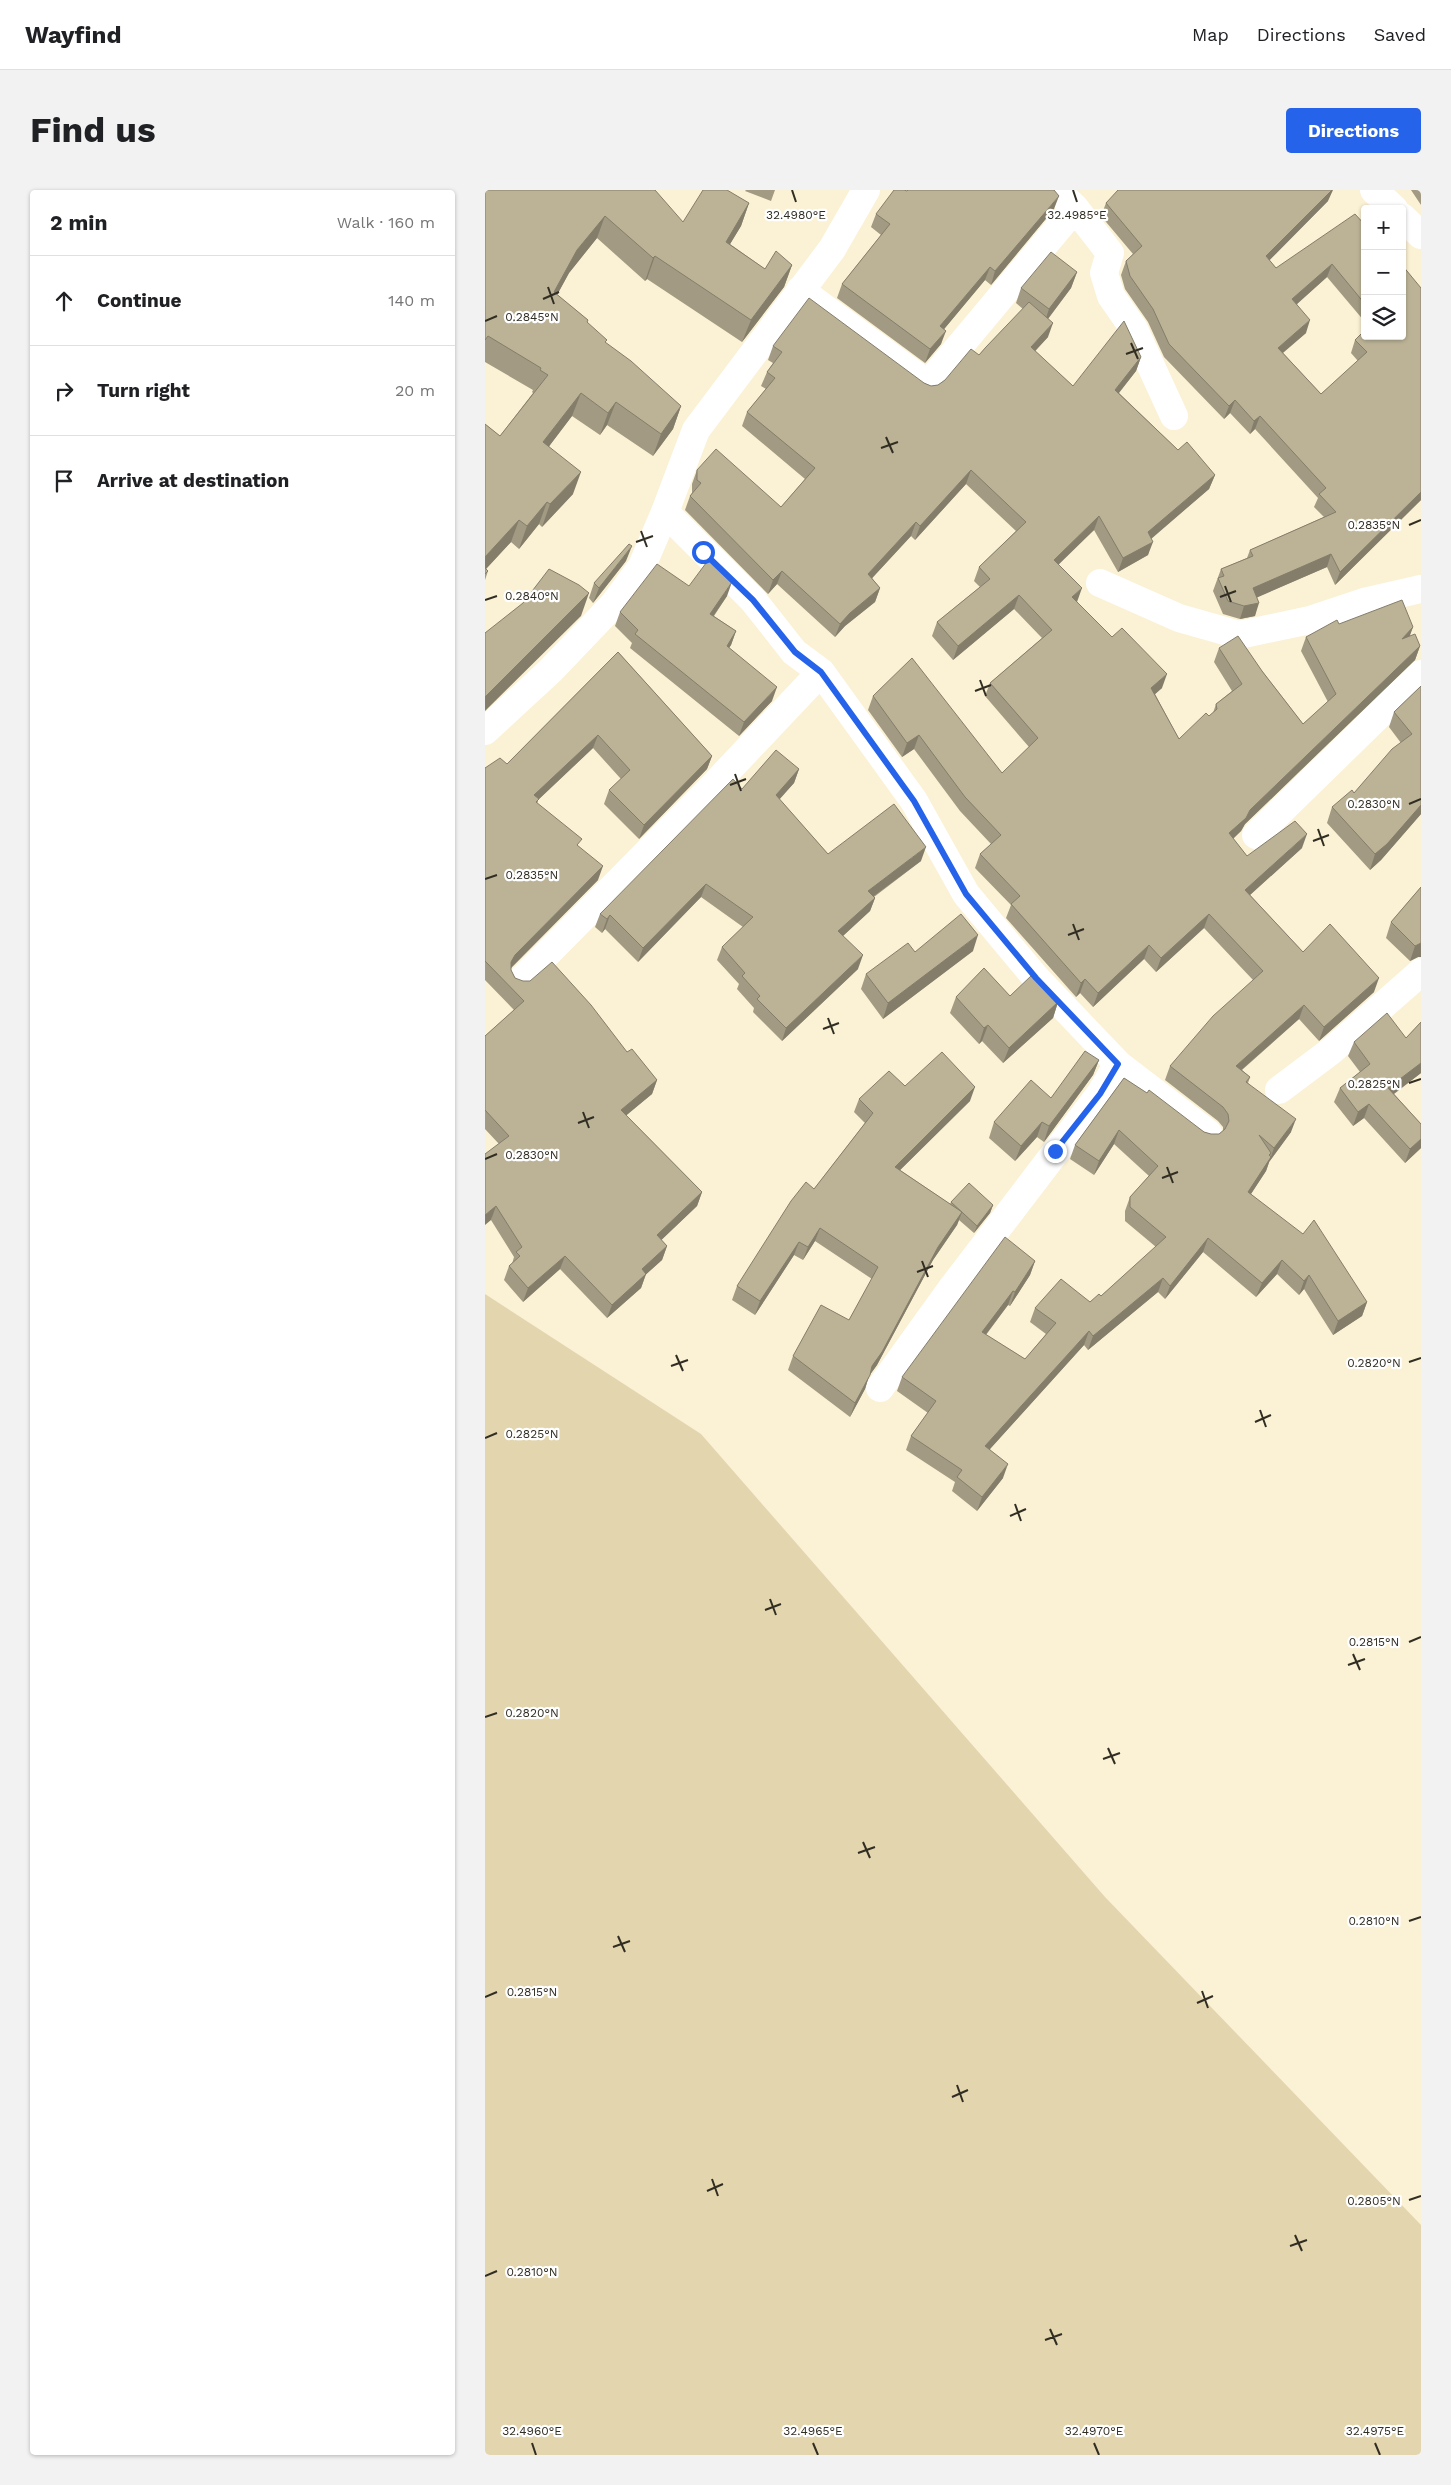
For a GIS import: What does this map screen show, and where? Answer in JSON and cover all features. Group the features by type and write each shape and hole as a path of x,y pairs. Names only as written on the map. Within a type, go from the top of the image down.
{"street":[{"path":"485,731 550,670 613,605 642,566 696,430 832,248 866,190"},
{"path":"1375,190 1390,205"},
{"path":"800,290 928,384 1066,199 1110,253 1104,273 1111,296 1134,329 1174,416"},
{"path":"1406,221 1421,235"},
{"path":"665,512 753,600 795,652 821,672 914,801 966,894 1036,978 1118,1064 1208,1133"},
{"path":"1100,582 1179,618 1239,635 1310,620 1363,602 1421,589"},
{"path":"521,980 715,784 821,672"},
{"path":"1256,835 1421,674"},
{"path":"1279,1090 1331,1051 1421,972"},
{"path":"880,1388 952,1288 1100,1094 1118,1064"}],"shaded area":[{"path":"485,1294 701,1434 1105,1897 1421,2225 1421,2455 485,2455"}],"building":[{"path":"485,190 655,190 683,222 703,190 727,190 749,203 726,242 765,269 776,251 792,265 751,320 655,256 653,258 605,216 577,250 554,292 588,320 587,322 607,340 605,342 631,361 681,406 661,434 616,402 608,413 581,393 543,442 581,472 550,504 547,502 527,526 519,520 485,557 485,424 500,436 548,375 540,370 541,368 488,336 485,340"},
{"path":"894,190 1054,190 1059,196 995,271 990,267 940,326 946,331 930,349 842,284 890,224 876,214"},
{"path":"1118,190 1332,190 1266,256 1276,268 1355,214 1361,221 1361,299 1332,264 1292,299 1310,320 1278,348 1321,394 1367,352 1355,340 1361,334 1361,340 1406,340 1406,270 1421,288 1421,492 1340,572 1331,554 1253,588 1259,603 1244,606 1228,601 1218,578 1224,576 1221,569 1253,556 1250,550 1336,512 1319,494 1326,488 1260,416 1254,421 1235,400 1229,406 1169,344 1153,309 1130,276 1126,261 1142,246 1106,203"},
{"path":"1051,252 1077,272 1049,309 1021,288"},
{"path":"809,298 924,383 931,386 938,385 945,380 971,349 979,355 1029,302 1053,323 1031,347 1073,386 1124,321 1141,357 1115,390 1178,450 1187,442 1215,475 1148,532 1153,542 1123,558 1099,516 1054,560 1082,588 1072,597 1112,637 1122,628 1167,674 1151,688 1179,739 1206,713 1209,716 1217,709 1216,704 1242,684 1219,648 1238,636 1303,724 1336,694 1306,637 1337,620 1339,624 1402,600 1413,627 1402,639 1415,634 1420,646 1250,810 1246,818 1229,833 1247,856 1295,821 1307,834 1245,890 1303,952 1330,924 1379,978 1324,1027 1304,1005 1236,1066 1250,1077 1246,1082 1296,1119 1274,1148 1259,1135 1271,1153 1269,1155 1271,1157 1248,1192 1303,1234 1314,1220 1367,1302 1338,1321 1309,1275 1304,1281 1282,1260 1262,1283 1208,1238 1170,1286 1163,1278 1093,1336 1089,1331 985,1446 1008,1464 982,1497 957,1477 962,1470 911,1436 936,1401 902,1377 1005,1237 1035,1261 1015,1292 1013,1291 982,1332 1025,1359 1056,1323 1035,1308 1061,1279 1090,1302 1099,1294 1101,1296 1166,1237 1130,1207 1130,1197 1158,1166 1119,1130 1099,1161 1075,1145 1124,1078 1147,1093 1149,1090 1204,1132 1219,1134 1225,1129 1229,1121 1228,1114 1223,1107 1170,1066 1213,1016 1263,971 1209,914 1161,958 1149,945 1098,993 1085,979 1081,983 1011,904 1020,896 980,854 1001,835 965,797 919,735 907,743 873,696 912,658 1002,773 1038,738 990,683 1052,630 1019,595 958,646 937,622 990,579 979,567 1026,522 971,470 920,526 916,522 868,574 880,588 840,624 782,571 773,580 690,496 701,483 697,480 697,470 716,449 781,507 815,468 747,412 775,378 767,372 782,352 773,346"},
{"path":"629,544 632,546 599,588 594,583"},
{"path":"709,559 732,582 710,614 736,631 727,646 777,687 744,722 635,634 638,630 620,612 657,564 689,586"},
{"path":"549,569 579,585 589,593 485,697 485,633 523,603"},
{"path":"618,652 712,756 644,825 609,790 630,770 598,735 534,795 539,799 536,802 582,839 577,845 603,866 515,955 511,962 511,970 515,978 530,981 552,962 591,1005 627,1052 632,1049 657,1080 621,1110 702,1192 657,1235 667,1246 642,1269 646,1274 612,1305 565,1256 528,1288 509,1266 520,1256 516,1252 522,1247 496,1206 485,1215 485,1154 509,1136 485,1110 485,1036 524,1001 485,961 485,768 500,758 507,764"},
{"path":"1421,686 1421,805 1387,844 1375,854 1332,807 1352,790 1354,793 1392,749 1412,734 1394,712"},
{"path":"776,750 799,769 776,795 828,854 894,804 926,847 868,891 875,898 838,931 863,955 786,1028 757,999 760,996 742,976 745,973 722,947 753,917 706,884 643,948 610,915 607,919 600,914 733,779 742,789"},
{"path":"1421,887 1421,943 1415,946 1391,922"},
{"path":"961,914 978,935 888,1003 866,974 908,943 915,952"},
{"path":"984,968 1010,996 1032,975 1058,1002 1009,1048 988,1025 984,1028 956,997"},
{"path":"1387,1013 1406,1038 1421,1022 1421,1063 1388,1088 1421,1124 1421,1139 1410,1149 1369,1104 1358,1112 1340,1088 1370,1064 1354,1042"},
{"path":"1085,1051 1099,1060 1049,1126 1042,1122 1021,1146 994,1122 1031,1080 1051,1098"},
{"path":"942,1052 975,1087 895,1167 962,1212 938,1247 882,1352 872,1366 870,1375 855,1403 793,1356 821,1305 849,1320 878,1267 820,1228 808,1247 799,1242 760,1301 737,1286 791,1201 806,1182 814,1189 873,1113 859,1099 889,1071 905,1086"},
{"path":"969,1183 993,1205 977,1226 951,1202"}],"route":[{"path":"703,552 753,600 795,652 821,672 914,801 966,894 1036,978 1118,1064 1100,1094 1055,1151"}]}
